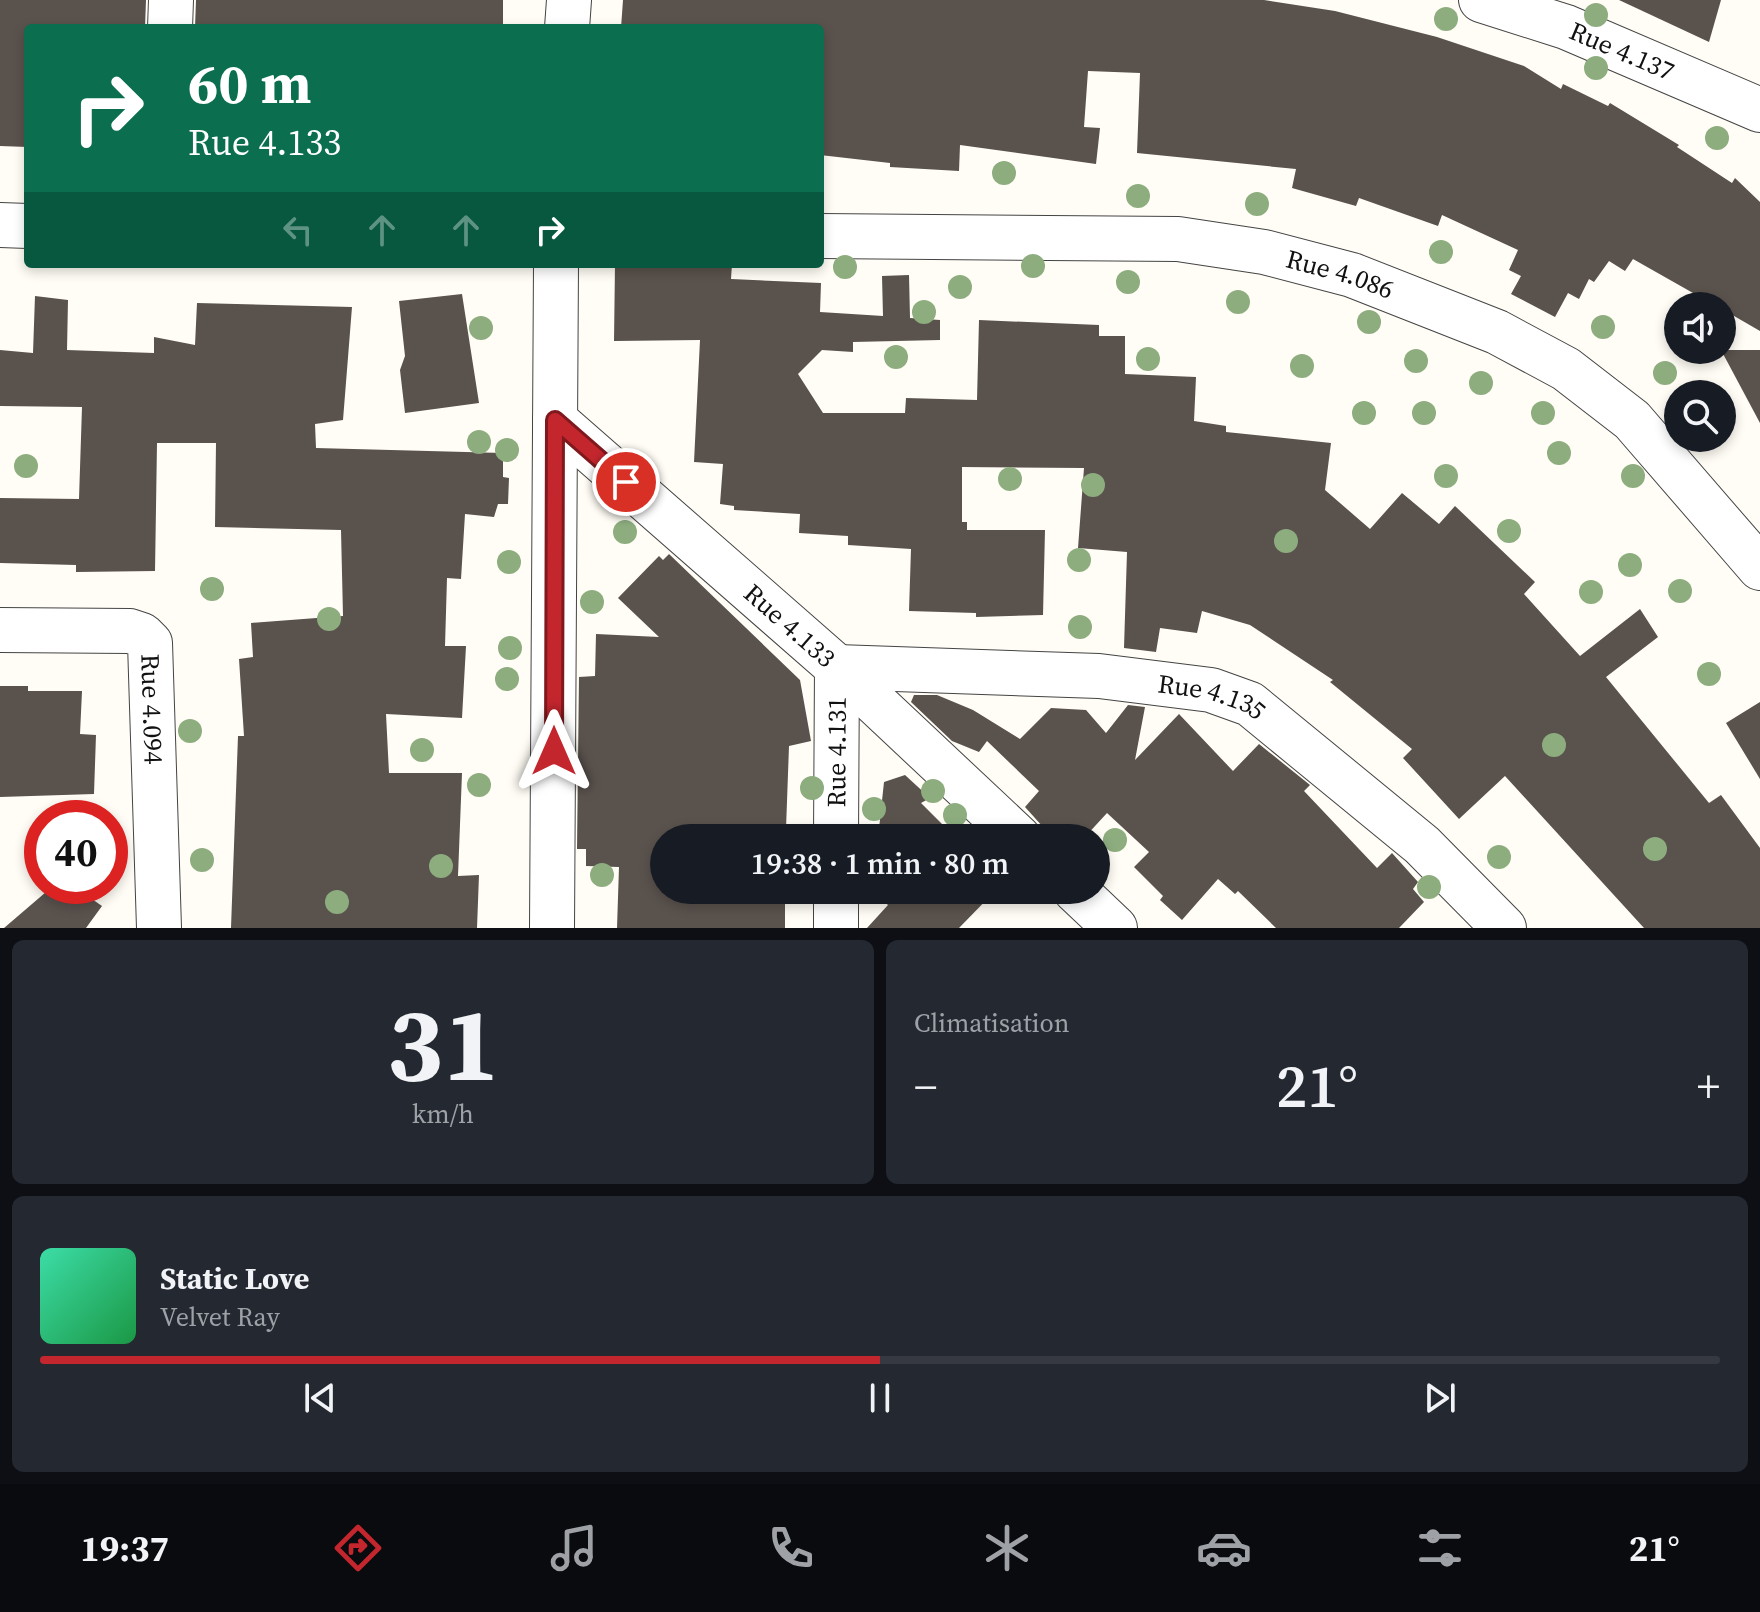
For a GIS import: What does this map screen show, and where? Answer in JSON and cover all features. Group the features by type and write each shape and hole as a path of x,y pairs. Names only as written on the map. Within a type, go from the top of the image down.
{"street":[{"path":"170,24 171,0"},
{"path":"567,24 569,0"},
{"name":"Rue 4.137","path":"1481,0 1566,27 1760,110"},
{"path":"0,225 24,226"},
{"name":"Rue 4.086","path":"824,236 1178,239 1264,252 1352,275 1497,332 1566,369 1632,420 1760,568"},
{"path":"552,928 556,268"},
{"name":"Rue 4.133","path":"555,420 837,667 1004,824"},
{"name":"Rue 4.094","path":"0,630 130,631 142,635 150,643 159,928"},
{"name":"Rue 4.131","path":"836,824 837,667"},
{"name":"Rue 4.135","path":"837,667 1099,676 1211,690 1250,704 1422,845 1504,928"},
{"path":"836,904 836,928"},
{"path":"1090,904 1115,928"}],"building":[{"path":"0,0 146,0 145,24 24,24 24,147 0,146"},
{"path":"196,0 503,0 503,24 195,24"},
{"path":"623,0 1264,0 1335,11 1437,37 1524,66 1561,89 1563,84 1608,106 1610,103 1679,145 1677,147 1732,183 1735,178 1760,202 1760,331 1736,317 1736,292 1691,292 1633,259 1625,271 1609,261 1594,282 1589,279 1579,299 1568,293 1555,317 1511,294 1521,276 1509,270 1518,250 1442,215 1438,226 1359,198 1356,206 1292,188 1296,169 1137,153 1140,73 1088,71 1084,127 1100,128 1096,164 960,145 959,171 890,167 890,163 824,155 824,24 621,24"},
{"path":"1619,0 1721,0 1709,42"},
{"path":"615,268 732,268 731,279 821,283 820,312 883,316 882,276 909,275 910,318 940,320 940,340 853,342 853,352 822,350 798,374 823,413 905,413 906,398 977,400 979,320 1099,325 1099,336 1125,336 1125,374 1196,377 1194,421 1226,426 1226,432 1331,443 1325,490 1370,529 1402,493 1439,524 1455,506 1535,582 1524,594 1580,656 1640,609 1658,637 1606,677 1709,803 1721,795 1760,848 1760,928 1644,928 1505,776 1459,819 1403,758 1412,749 1330,682 1333,680 1250,625 1202,611 1197,633 1160,628 1156,652 1124,648 1127,552 1078,548 1084,468 962,467 962,522 967,522 967,530 1045,530 1043,615 976,617 976,613 909,611 911,549 848,545 848,536 799,533 800,514 734,510 734,506 720,504 723,464 694,462 700,340 614,341"},
{"path":"462,294 479,403 405,413 400,370 405,356 399,301"},
{"path":"35,296 68,300 67,350 154,353 154,337 195,345 197,303 352,307 343,420 315,424 316,448 503,453 503,477 509,478 508,504 498,504 494,517 465,514 461,579 447,578 445,646 466,646 462,718 386,714 389,773 462,773 458,876 479,875 477,928 231,928 238,736 244,736 239,659 253,657 251,623 343,616 341,530 215,527 216,443 157,443 155,571 76,572 76,565 0,563 0,498 79,499 82,407 0,406 0,350 33,353"},
{"path":"1736,350 1760,350 1760,423 1728,364 1736,364"},
{"path":"669,554 800,680 811,741 789,746 786,824 650,824 650,904 785,904 785,928 617,928 619,867 586,866 586,849 577,849 579,677 595,676 596,634 659,637 618,598 659,556 663,560"},
{"path":"0,686 28,686 28,691 82,691 80,734 96,735 94,794 0,797"},
{"path":"914,695 937,695 973,710 1020,739 1051,708 1086,710 1106,733 1128,705 1145,707 1135,760 1179,714 1233,771 1259,744 1310,785 1304,791 1377,868 1392,853 1418,882 1413,889 1424,902 1399,928 1276,928 1238,891 1235,894 1218,879 1182,920 1160,900 1163,896 1134,867 1149,852 1107,813 1097,824 1040,824 1025,807 1039,791 987,741 979,752 952,741 911,702"},
{"path":"1760,702 1760,779 1726,723"},
{"path":"905,775 930,798 921,803 942,824 880,824 884,782"},
{"path":"32,904 102,906 86,928 4,928"},
{"path":"982,904 959,928 867,928 888,905"}],"route":[{"path":"554,751 555,420 626,482"}]}
